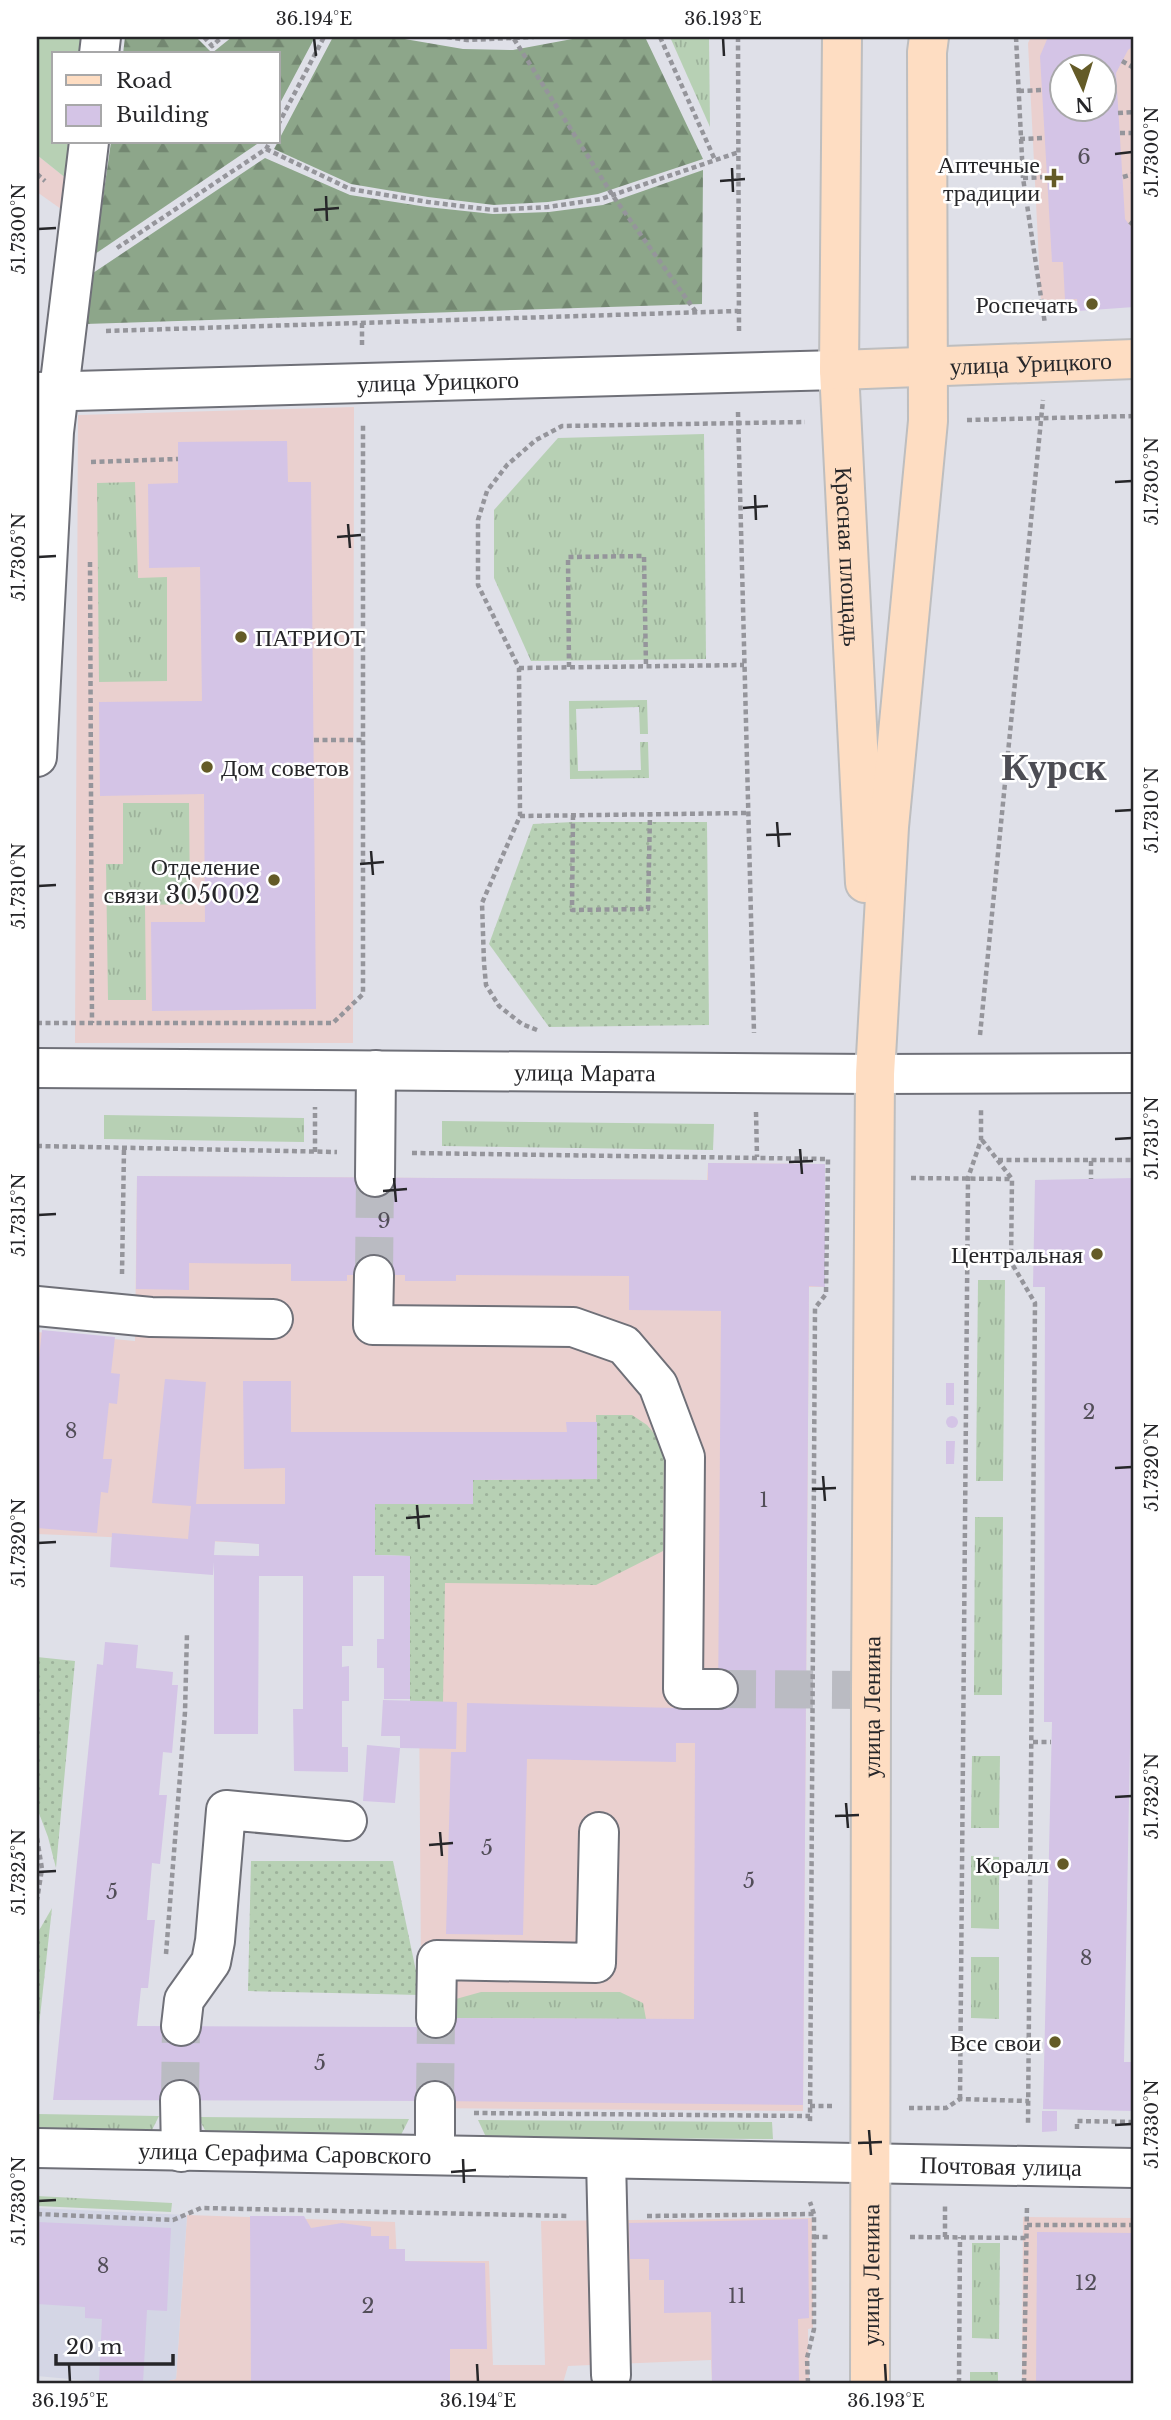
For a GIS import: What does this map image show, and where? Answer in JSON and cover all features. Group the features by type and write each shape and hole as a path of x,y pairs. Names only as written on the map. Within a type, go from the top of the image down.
{"main road":[{"name":"Красная площадь","path":"842,37 839,370 875,1074"},
{"path":"875,1074 889,827 928,421 928,42"},
{"name":"улица Урицкого","path":"839,370 1134,359"},
{"name":"улица Ленина","path":"870,2383 875,1074"}],"street":[{"path":"37,757 54,432 47,392 66,333 89,144"},
{"name":"улица Урицкого","path":"47,392 839,370"},
{"name":"улица Марата","path":"37,1068 875,1074 1134,1073"},
{"path":"375,1177 376,1070"},
{"path":"374,1275 373,1325 573,1327 624,1345 658,1385 685,1457 682,1689 719,1689"},
{"path":"37,1306 151,1317 273,1319"},
{"path":"181,2026 184,2000 211,1962 226,1810 347,1821"},
{"path":"436,2018 437,1960 596,1963 600,1832"},
{"path":"180,2100 181,2152"},
{"path":"435,2101 435,2155"},
{"name":"улица Серафима Саровского","path":"37,2148 870,2164"},
{"path":"606,2159 611,2375"},
{"name":"Почтовая улица","path":"870,2164 1134,2168"}],"path":[{"path":"204,37 212,46 222,37"},
{"path":"280,121 324,37"},
{"path":"447,37 467,40 534,37"},
{"path":"660,37 715,160"},
{"path":"738,37 738,423 757,1157"},
{"path":"960,2099 968,1178 981,1140 980,1041 1043,419 1045,325 1023,178 1016,37"},
{"path":"514,39 613,196 696,312"},
{"path":"1122,61 1134,68"},
{"path":"1018,91 1042,90"},
{"path":"1118,113 1134,112"},
{"path":"1120,134 1134,133"},
{"path":"1020,139 1045,138"},
{"path":"73,277 266,149 269,144"},
{"path":"266,149 349,189 493,209 548,207 613,196 739,152"},
{"path":"1123,177 1134,174"},
{"path":"1023,178 1047,177"},
{"path":"66,333 738,311"},
{"path":"928,421 1134,416"},
{"path":"543,1032 522,1024 499,1006 486,985 482,903 520,816 519,668 478,585 478,520 486,491 507,465 536,440 562,426 841,422"},
{"path":"37,1023 333,1023 363,994 364,424 350,424"},
{"path":"54,432 89,430 89,476"},
{"path":"89,462 178,459"},
{"path":"569,667 568,557 644,556 646,666"},
{"path":"90,558 92,1023"},
{"path":"519,668 744,664"},
{"path":"314,740 364,740"},
{"path":"520,816 749,813"},
{"path":"573,815 572,910 648,909 650,814"},
{"path":"741,1031 754,1031"},
{"path":"981,1140 1012,1179 1011,1262 1035,1303 1033,1742 1024,2383"},
{"path":"121,1314 124,1149"},
{"path":"997,1160 1134,1160"},
{"path":"1091,1161 1091,1179"},
{"path":"828,1177 1012,1179"},
{"path":"167,1927 185,1712 187,1633"},
{"path":"1033,1742 1051,1742"},
{"path":"37,1838 42,1869 37,1900"},
{"path":"946,2108 960,2099 1029,2101"},
{"path":"37,2214 173,2220 201,2208 608,2216 814,2214"},
{"path":"1027,2225 1134,2225"},
{"path":"808,2383 807,2358 814,2329 814,2237"},
{"path":"945,2237 1027,2238"},
{"path":"959,2383 960,2237"}],"shaded area":[{"path":"1031,37 1134,37 1134,299 1041,302 1028,43"},
{"path":"37,155 67,179 61,209 37,192"},
{"path":"354,407 353,1043 75,1043 78,415"},
{"path":"708,1163 825,1164 825,1287 809,1287 803,2111 422,2108 418,1550 37,1534 37,1332 135,1341 137,1176 707,1180"},
{"path":"37,2208 187,2215 176,2379 156,2383 112,2383 37,2376"},
{"path":"187,2215 395,2222 397,2261 489,2261 493,2365 545,2365 541,2221 812,2218 813,2328 808,2329 809,2383 712,2383 711,2360 568,2366 563,2383 156,2383 176,2379"},
{"path":"1023,2217 1134,2218 1134,2383 1022,2383"}],"green space":[{"path":"37,37 83,37 81,52 52,52 52,144 71,144 67,179 37,155"},
{"path":"125,37 196,37 211,52 123,52"},
{"path":"232,37 315,37 280,103 280,52 213,52"},
{"path":"333,37 393,37 463,49 513,50 583,37 645,37 703,159 598,194 548,202 494,205 351,184 274,149 277,144 280,144 280,138"},
{"path":"670,37 709,37 710,127"},
{"path":"111,144 257,144 95,254"},
{"path":"265,158 350,195 493,214 549,212 603,205 703,170 702,304 85,324 93,273"},
{"path":"704,434 706,659 531,661 494,578 494,510 558,438"},
{"path":"135,482 138,578 167,577 167,681 99,682 97,483"},
{"path":"647,700 648,734 640,734 639,707 576,709 578,771 641,770 640,742 648,742 649,778 570,779 569,701"},
{"path":"123,803 189,803 190,904 145,905 146,1000 108,1000 106,864 123,864"},
{"path":"707,822 709,1025 549,1027 489,944 533,824"},
{"path":"104,1115 304,1118 304,1142 104,1139"},
{"path":"442,1121 714,1124 713,1150 442,1146"},
{"path":"978,1280 1005,1280 1003,1481 976,1481"},
{"path":"596,1415 632,1415 647,1425 659,1439 664,1456 663,1551 596,1585 445,1583 443,1702 410,1701 410,1556 375,1555 375,1504 472,1504 470,1480 597,1479"},
{"path":"975,1517 1003,1517 1002,1695 974,1695"},
{"path":"37,1657 75,1661 56,1868 37,1808"},
{"path":"972,1756 1000,1756 999,1828 971,1828"},
{"path":"971,1856 999,1857 999,1929 971,1928"},
{"path":"251,1861 393,1861 421,1995 248,1991"},
{"path":"52,1908 37,2044 37,1934"},
{"path":"971,1957 999,1957 999,2019 971,2018"},
{"path":"481,1992 620,1992 643,2003 646,2019 455,2018 456,1999"},
{"path":"37,2114 159,2116 151,2132 37,2131"},
{"path":"198,2117 409,2119 401,2135 207,2134"},
{"path":"478,2120 772,2122 773,2139 486,2137"},
{"path":"37,2196 172,2203 171,2212 37,2206"},
{"path":"972,2243 1000,2243 999,2339 972,2338"},
{"path":"970,2372 998,2372 998,2383 970,2383"}],"building":[{"path":"1048,37 1134,37 1134,45 1128,50 1118,69 1118,52 1048,52 1048,122 1118,122 1118,105 1125,219 1134,231 1134,307 1078,311 1077,299 1065,300 1063,262 1052,262 1040,56"},
{"name":"Дом советов","path":"287,441 288,482 311,482 316,1009 152,1011 151,922 205,922 204,794 100,796 99,702 202,701 200,567 149,568 148,484 178,483 178,442"},
{"path":"708,1163 825,1164 825,1287 809,1286 803,2105 53,2100 97,1664 103,1665 105,1642 138,1645 136,1668 173,1672 172,1685 178,1685 172,1753 163,1752 159,1795 167,1795 160,1864 152,1863 147,1920 155,1920 148,1988 141,1988 137,2026 423,2027 436,2018 694,2019 695,1743 676,1743 676,1762 527,1759 523,1935 446,1934 451,1752 466,1752 467,1703 718,1709 721,1311 629,1310 629,1276 456,1275 456,1281 405,1281 405,1275 347,1275 347,1281 291,1281 291,1264 189,1263 189,1290 136,1289 137,1176 708,1180"},
{"path":"1134,1178 1134,1537 1124,2062 1134,2062 1134,2111 1043,2109 1052,1722 1044,1722 1045,1287 1033,1287 1035,1180"},
{"path":"42,1330 115,1337 111,1373 120,1374 117,1404 109,1403 103,1459 112,1459 108,1493 101,1492 97,1533 37,1528 37,1378"},
{"path":"165,1379 206,1382 196,1504 285,1504 285,1468 244,1469 243,1381 291,1381 291,1432 567,1432 566,1422 597,1422 597,1479 473,1480 473,1504 375,1504 375,1555 410,1556 410,1699 384,1699 384,1668 377,1668 377,1639 384,1639 384,1576 353,1576 353,1646 342,1646 342,1667 349,1666 349,1701 342,1701 342,1747 348,1747 348,1772 294,1771 293,1709 303,1709 303,1576 259,1576 258,1734 214,1734 214,1562 213,1575 110,1567 112,1533 188,1539 191,1506 152,1503","holes":["215,1541 259,1544 259,1556 214,1555"]},
{"path":"946,1383 954,1383 954,1405 946,1405"},
{"path":"952,1416 958,1422 952,1428 946,1422"},
{"path":"946,1441 955,1441 954,1464 946,1464"},
{"path":"383,1700 457,1702 456,1749 400,1748 400,1736 381,1736"},
{"path":"367,1745 400,1748 395,1803 363,1801"},
{"path":"1042,2111 1057,2111 1057,2131 1042,2132"},
{"path":"250,2216 304,2216 311,2228 342,2223 371,2227 371,2236 389,2236 389,2249 405,2249 405,2261 485,2263 487,2349 450,2349 450,2383 251,2383"},
{"path":"808,2219 809,2318 798,2319 799,2383 712,2383 711,2312 664,2313 664,2280 649,2280 649,2259 630,2259 629,2223"},
{"path":"37,2222 171,2228 167,2311 147,2310 143,2383 99,2382 102,2319 85,2318 85,2307 37,2304"},
{"path":"1037,2232 1134,2233 1134,2383 1036,2383"}],"tunnel":[{"path":"374,1275 375,1177"},
{"path":"718,1689 871,1690"},
{"path":"435,2101 436,2018"},
{"path":"180,2100 181,2026"}],"place":[{"name":"Аптечные традиции","path":"1054,178"},
{"name":"Роспечать","path":"1092,304"},
{"name":"ПАТРИОТ","path":"241,637"},
{"name":"Дом советов","path":"207,767"},
{"name":"Отделение связи 305002","path":"274,880"},
{"name":"Центральная","path":"1097,1254"},
{"name":"Коралл","path":"1063,1864"},
{"name":"Все свои","path":"1055,2042"}],"district":[{"name":"Курск","path":"1054,766"}]}
